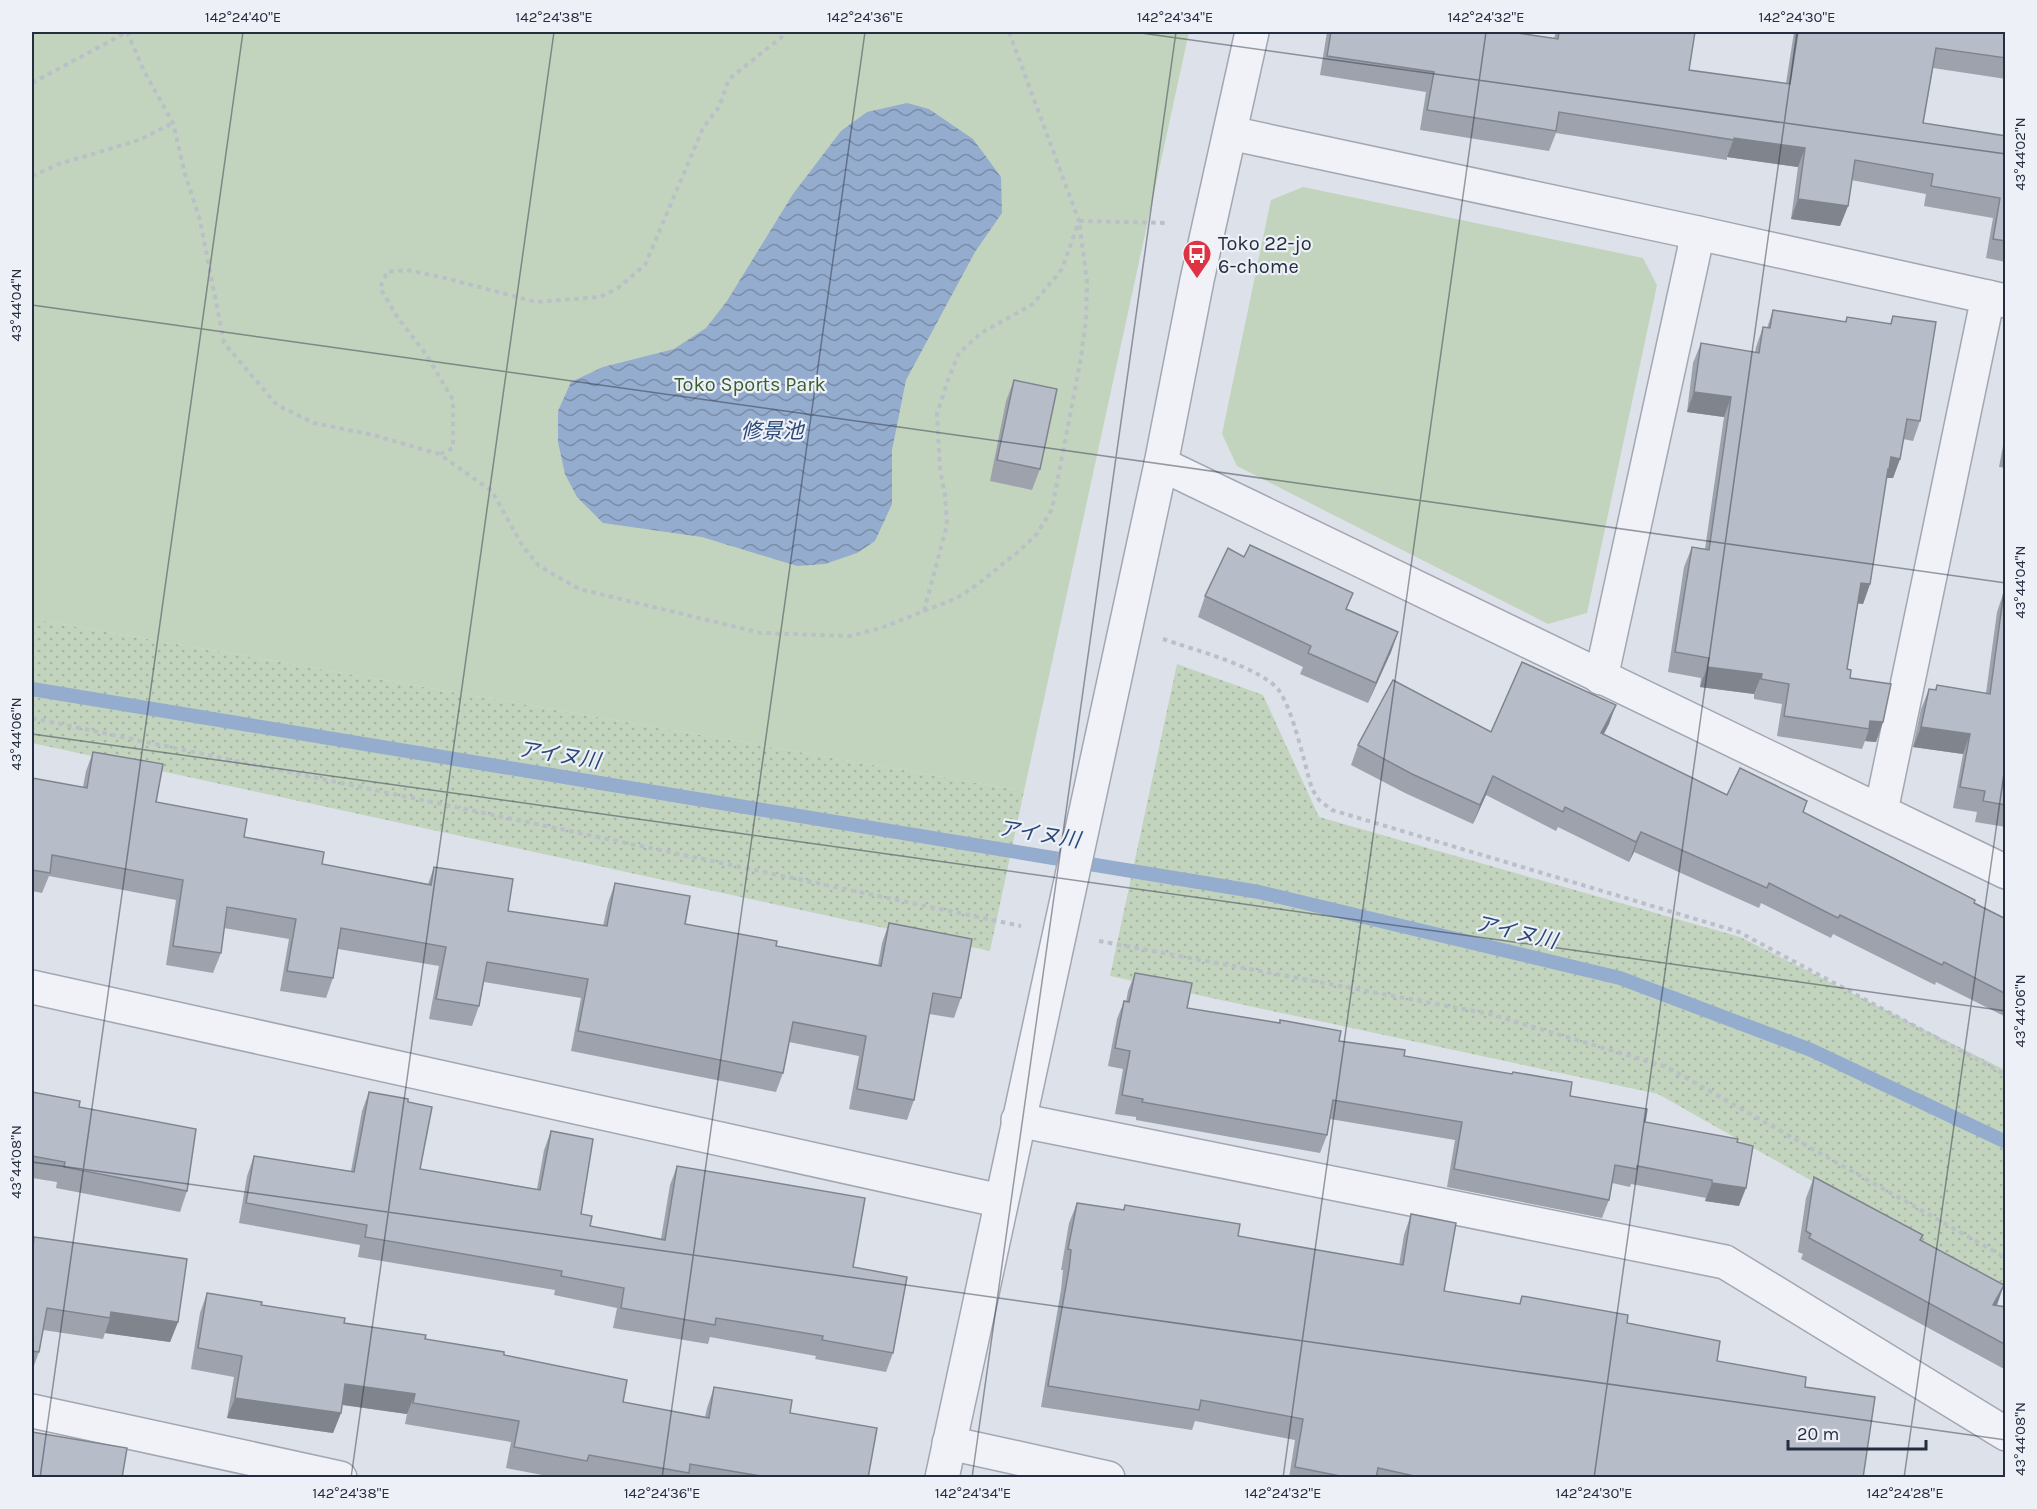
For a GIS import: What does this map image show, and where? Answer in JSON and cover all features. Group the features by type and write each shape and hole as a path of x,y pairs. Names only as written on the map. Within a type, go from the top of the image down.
{"street":[{"path":"942,1478 1252,32"},
{"path":"1230,133 1997,299 1881,811"},
{"path":"1601,678 1698,233"},
{"path":"1161,464 2006,872"},
{"path":"32,987 1001,1201"},
{"path":"1018,1120 1725,1263 2006,1434"},
{"path":"32,1411 340,1478"},
{"path":"949,1443 1108,1478"}],"path":[{"path":"32,83 127,32 144,71 173,123 185,174 200,220 224,343 277,405 314,423 373,435 439,454 492,491 522,545 539,566 579,589 761,633 850,636 881,628 957,598 986,578 1037,534 1052,509 1080,363 1086,320 1087,281 1079,221 1009,32"},
{"path":"439,454 453,448 453,400 426,354 398,318 380,288 387,272 407,270 536,302 600,297 618,288 645,265 703,128 719,107 729,79 788,32"},
{"path":"32,176 59,164 139,140 173,123"},
{"path":"924,611 947,525 940,469 937,414 948,380 960,353 981,333 1033,304 1062,269 1079,221"},
{"path":"1079,221 1209,224"},
{"path":"1126,625 1261,674 1279,690 1288,708 1312,789 1319,800 1332,810 1739,932 2006,1075"}],"green space":[{"name":"Toko Sports Park","path":"32,32 1189,32 1024,791 32,619"},
{"path":"1303,187 1643,258 1657,285 1587,613 1548,624 1237,466 1222,434 1271,200"},
{"path":"32,619 1024,791 990,951 32,743"},
{"path":"1177,664 1263,695 1319,817 1740,937 2005,1070 2005,1290 1658,1094 1110,976"}],"water":[{"name":"修景池","path":"907,103 929,109 973,139 1001,177 1002,213 975,252 906,380 892,450 892,504 875,541 857,553 825,564 797,566 702,537 603,523 577,497 565,474 558,442 558,411 571,382 603,367 674,349 706,328 727,301 793,194 841,131 867,112"}],"building":[{"path":"1331,32 1510,32 1558,39 1559,32 1695,32 1689,70 1790,84 1798,32 2006,32 2006,58 1936,48 1923,123 2006,136 2006,241 1993,239 2000,198 1931,186 1933,174 1855,160 1848,206 1798,199 1805,148 1734,138 1734,140 1559,112 1556,131 1427,110 1434,72 1327,56"},
{"path":"1773,310 1846,322 1847,317 1891,324 1893,316 1936,322 1920,421 1907,419 1900,459 1891,457 1870,584 1861,583 1847,669 1851,670 1850,678 1891,684 1883,722 1870,721 1869,729 1784,716 1789,684 1761,679 1762,674 1707,667 1709,658 1675,652 1692,547 1709,550 1731,397 1694,392 1701,343 1759,353 1763,327 1770,328"},
{"path":"1014,380 1057,389 1040,469 997,460"},
{"path":"1250,545 1353,593 1346,609 1398,632 1376,683 1308,653 1311,646 1205,596 1228,548 1244,557"},
{"path":"2004,591 2006,592 2006,805 1983,801 1985,791 1960,787 1970,734 1921,727 1929,689 1936,690 1937,685 1990,694"},
{"path":"1522,662 1616,705 1601,733 1727,795 1740,768 1807,801 1803,812 1975,900 1974,903 2006,919 2006,994 1944,962 1942,965 1840,915 1838,918 1769,883 1767,888 1641,832 1636,842 1565,807 1563,812 1493,776 1480,805 1412,774 1358,745 1393,680 1491,732"},
{"path":"93,752 163,764 156,802 247,819 244,837 324,852 322,864 431,885 434,867 513,879 508,911 607,926 615,883 690,896 685,924 777,941 776,946 881,966 889,923 972,939 961,998 933,993 914,1100 857,1089 866,1036 793,1022 783,1073 578,1031 588,979 487,962 479,1006 436,999 446,947 341,928 333,978 287,971 296,919 227,907 221,953 173,946 183,880 52,855 50,873 32,870 32,778 87,788"},
{"path":"1135,973 1192,983 1187,1008 1280,1023 1280,1020 1341,1031 1339,1041 1405,1050 1404,1056 1572,1082 1570,1096 1647,1109 1645,1122 1738,1139 1737,1142 1753,1146 1746,1188 1712,1183 1712,1180 1637,1166 1637,1169 1615,1165 1609,1200 1454,1169 1462,1122 1333,1100 1327,1135 1142,1102 1143,1099 1122,1095 1130,1051 1115,1048 1124,1001 1129,1002"},
{"path":"32,1092 80,1101 79,1107 196,1129 187,1191 64,1167 65,1162 32,1156"},
{"path":"369,1092 408,1099 408,1102 432,1107 420,1169 540,1190 551,1131 593,1139 581,1214 592,1216 590,1226 665,1240 677,1166 865,1198 853,1267 907,1277 893,1353 822,1340 823,1336 716,1318 715,1325 621,1308 624,1288 561,1276 562,1271 365,1237 367,1225 246,1203 254,1156 354,1172"},
{"path":"1814,1177 1923,1235 1920,1240 2004,1285 1993,1305 2006,1307 2006,1345 1809,1238 1811,1234 1806,1231"},
{"path":"1077,1203 1124,1210 1125,1205 1240,1224 1238,1236 1403,1265 1411,1214 1456,1223 1444,1291 1520,1304 1522,1296 1628,1315 1627,1323 1720,1341 1717,1361 1806,1377 1805,1387 1875,1397 1863,1478 1480,1478 1472,1476 1472,1478 1423,1478 1378,1468 1376,1478 1350,1478 1295,1467 1303,1419 1201,1400 1199,1410 1048,1386 1069,1269 1071,1250 1068,1249"},
{"path":"34,1237 187,1259 178,1322 111,1312 110,1318 47,1308 39,1352 32,1351 32,1247"},
{"path":"207,1293 262,1302 261,1305 345,1318 344,1323 426,1335 425,1339 504,1352 504,1355 627,1380 623,1402 709,1418 714,1387 792,1400 790,1413 877,1428 868,1478 772,1478 690,1464 689,1473 589,1455 587,1461 514,1447 519,1421 413,1403 415,1394 345,1384 341,1413 235,1398 242,1356 198,1348"},
{"path":"32,1432 127,1448 122,1478 32,1478"}],"waterway":[{"name":"アイヌ川","path":"32,689 1259,892 1620,978 1811,1050 2006,1142"}],"place":[{"name":"Toko 22-jo 6-chome","path":"1197,280"}]}
